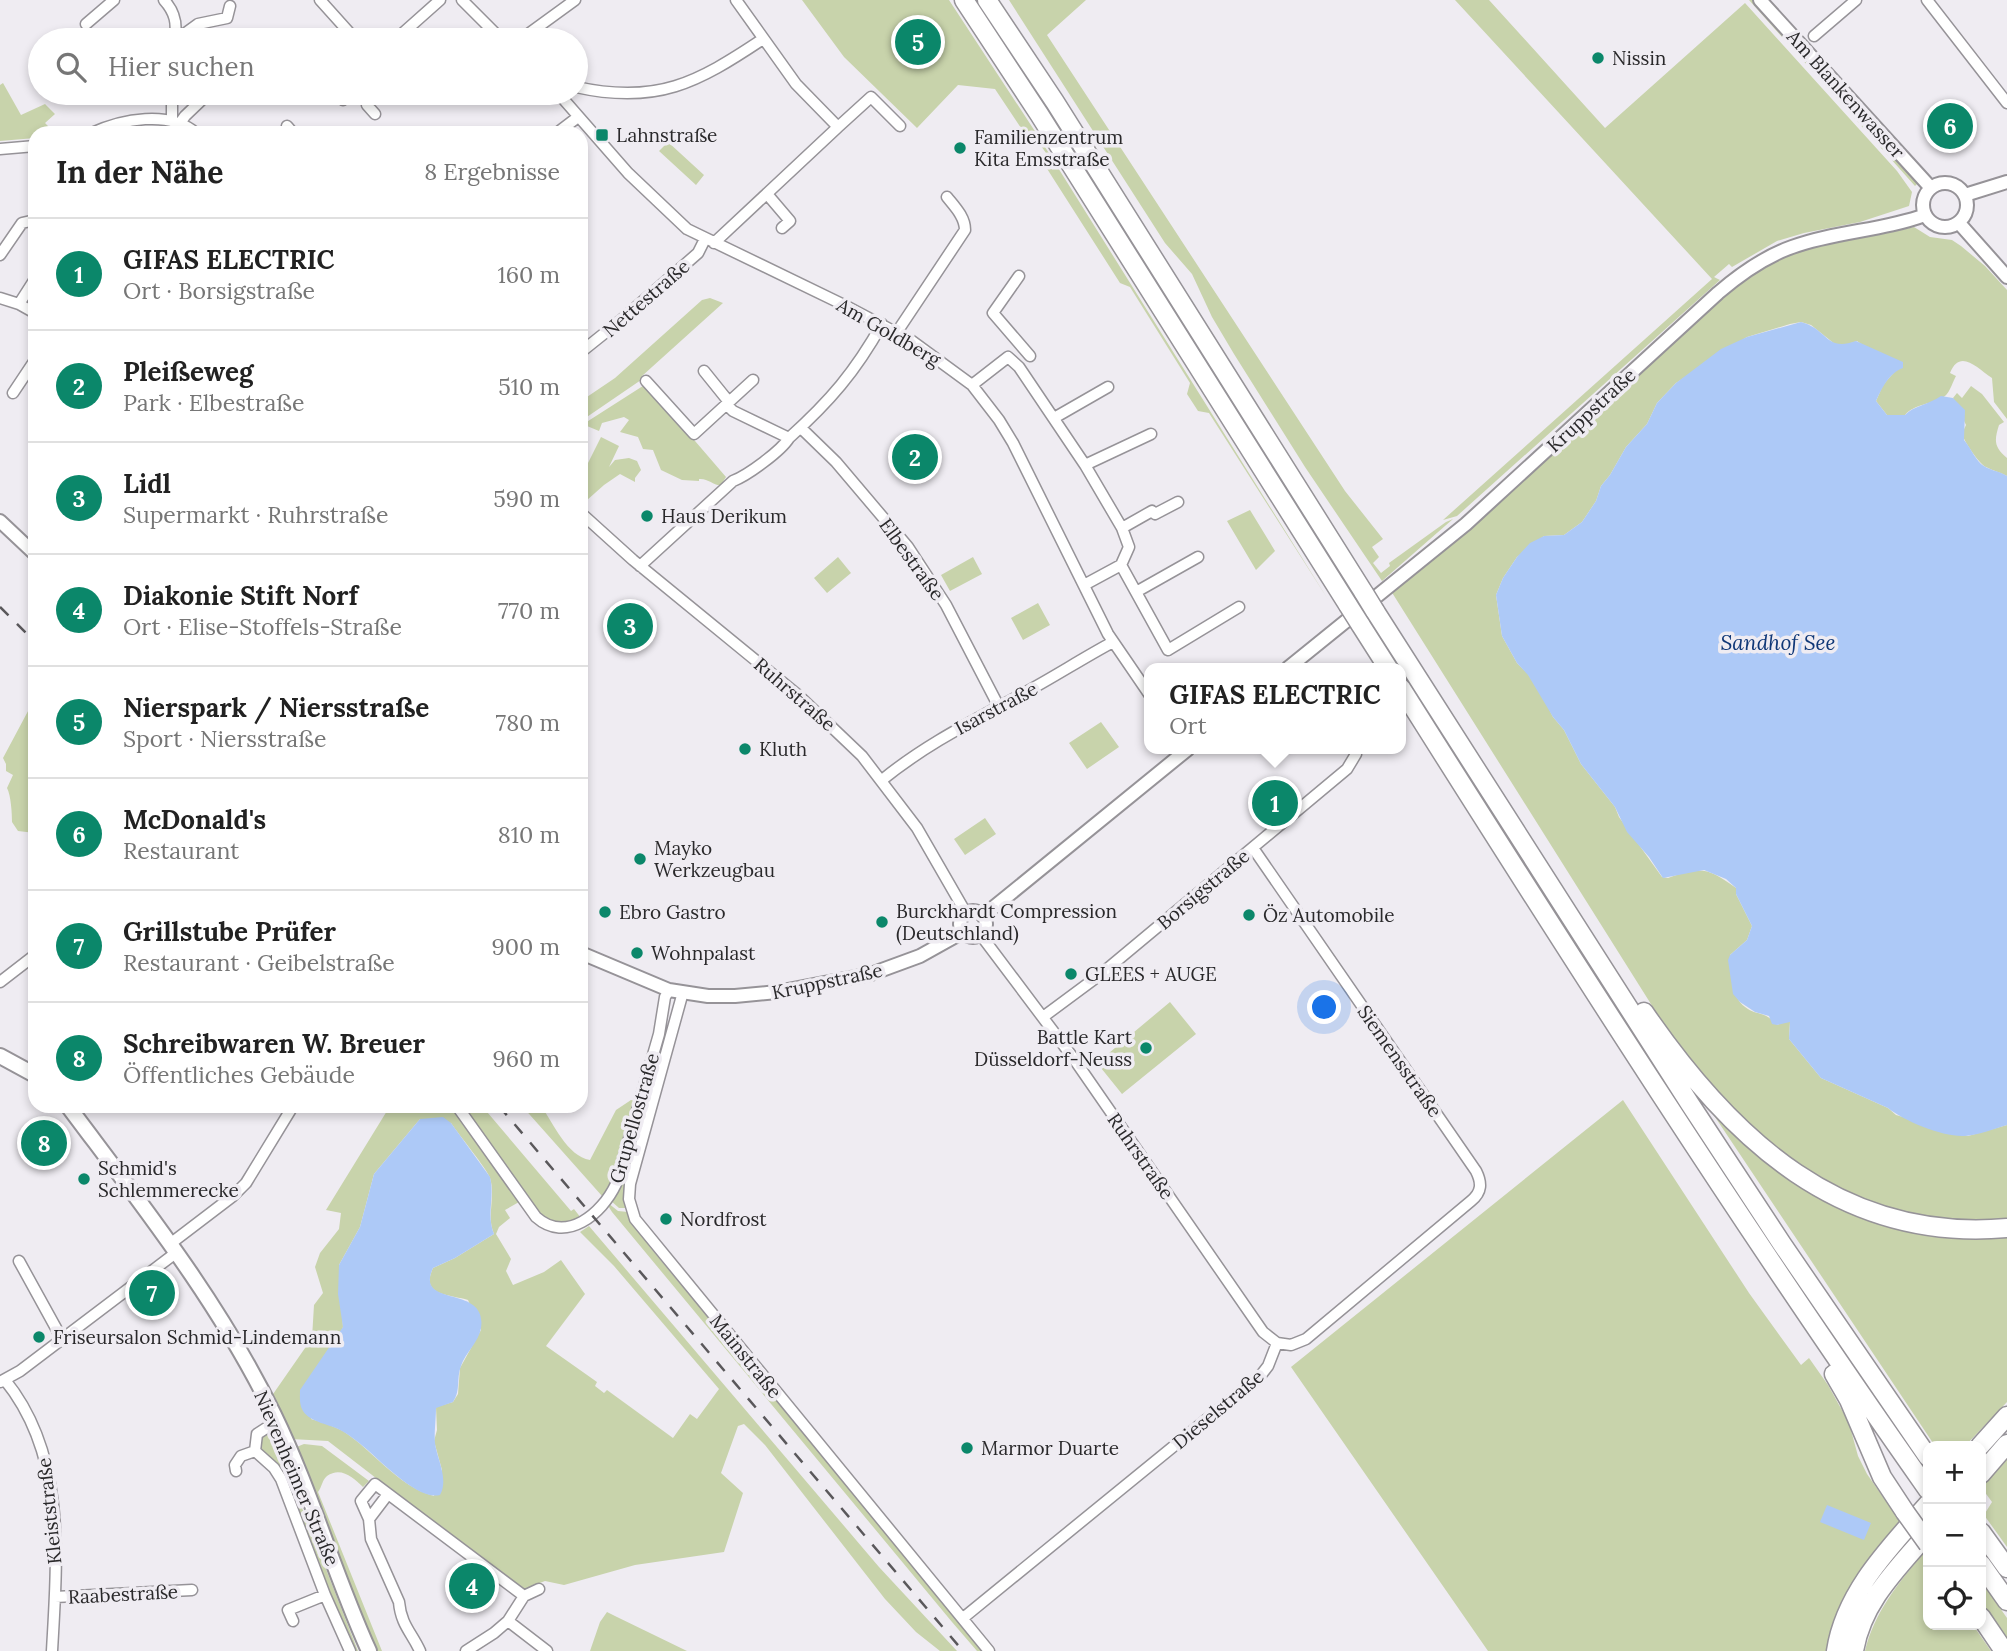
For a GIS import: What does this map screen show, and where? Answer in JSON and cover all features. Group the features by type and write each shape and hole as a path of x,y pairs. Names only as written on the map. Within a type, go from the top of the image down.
{"highway":[{"path":"964,0 1039,114 1385,663"},
{"path":"987,0 1055,102 1601,967 1782,1244 1923,1450"},
{"path":"1406,696 1553,930 1803,1311 1923,1487"},
{"path":"1601,967 1632,994 1682,1064 1737,1127 1798,1176 1833,1196 1908,1221 1952,1228 2007,1227"},
{"path":"1803,1311 1821,1354 1849,1400 1882,1477 1923,1537"},
{"path":"1984,1441 2007,1416"},
{"path":"1986,1468 2007,1444"},
{"path":"1836,1651 1845,1617 1860,1588 1923,1501"},
{"path":"1854,1651 1868,1610 1891,1576 1923,1539"},
{"path":"1986,1539 2007,1568"},
{"path":"1983,1567 2007,1601"},
{"path":"1986,1624 2004,1651"}],"main road":[{"path":"0,1043 0,1055 28,1071"},
{"name":"Nievenheimer Straße","path":"73,1113 174,1248 258,1382 277,1422 369,1651"}],"street":[{"path":"86,24 114,0"},
{"path":"164,0 175,15 177,28"},
{"path":"320,0 345,28"},
{"path":"408,28 440,0"},
{"path":"462,0 490,28"},
{"path":"536,28 575,0"},
{"path":"736,0 796,84 838,127"},
{"name":"Am Blankenwasser","path":"1760,0 1931,188"},
{"path":"1814,36 1856,0"},
{"path":"1927,0 2007,103"},
{"path":"192,28 198,24 227,18 230,6"},
{"path":"588,88 633,93 669,88 717,69 763,39"},
{"name":"Nettestraße","path":"588,346 767,194 871,97 900,126"},
{"path":"174,105 176,122"},
{"path":"176,122 196,105"},
{"path":"367,105 375,114"},
{"name":"Am Goldberg","path":"568,105 587,126"},
{"path":"566,126 578,117"},
{"path":"111,126 134,121 176,122 183,126"},
{"name":"Am Goldberg","path":"588,128 687,229 897,332 972,385 1013,443 1113,642 1144,687"},
{"path":"0,149 28,147"},
{"path":"1965,195 2007,182"},
{"path":"1950,183 1965,195 1968,210 1959,223 1941,228 1925,215 1923,201 1931,188 1950,183"},
{"path":"767,194 790,221 782,228"},
{"path":"897,332 965,230 965,223 959,211 947,197"},
{"name":"Kruppstraße","path":"1294,663 1466,524 1746,270 1777,253 1801,244 1884,228 1925,215"},
{"path":"0,255 22,223 28,222"},
{"path":"1959,223 2007,276"},
{"path":"1019,276 993,313 1031,355 1019,367"},
{"path":"19,304 28,290"},
{"path":"0,298 28,309"},
{"path":"640,566 730,484 781,449 841,387 856,368 882,324"},
{"path":"972,385 1008,357 1019,367 1085,465 1122,528 1129,547 1121,565 1084,584"},
{"path":"13,393 28,370"},
{"path":"704,371 733,411 789,438"},
{"path":"646,380 694,434 753,380"},
{"path":"1054,418 1108,387"},
{"name":"Elbestraße","path":"800,428 836,462 908,547 946,605 999,707"},
{"path":"1085,465 1151,434"},
{"path":"1122,528 1152,511 1155,514 1178,502"},
{"name":"Ruhrstraße","path":"588,519 640,566 798,695 838,732 882,780 929,847 966,913"},
{"path":"0,521 28,548"},
{"path":"1136,592 1198,557"},
{"path":"1121,565 1168,650 1239,607"},
{"name":"Isarstraße","path":"882,780 909,758 948,733 1113,642"},
{"path":"983,916 1182,754"},
{"name":"Borsigstraße","path":"1043,1017 1101,974 1253,848 1347,769 1356,754"},
{"name":"Siemensstraße","path":"1253,848 1476,1171 1481,1185 1472,1201 1306,1339 1292,1345 1277,1343"},
{"path":"975,911 983,916 985,923 980,934 972,936 963,932 960,924 966,913 975,911"},
{"name":"Kruppstraße","path":"683,992 715,996 756,995 859,977 906,962 963,932"},
{"name":"Ruhrstraße","path":"980,934 1074,1059 1263,1332 1277,1343"},
{"path":"588,956 669,990 683,992"},
{"path":"0,982 28,960"},
{"name":"Mainstraße","path":"669,990 670,1013 675,1021"},
{"name":"Grupellostraße","path":"462,1113 541,1222 563,1229 583,1220 605,1201 616,1184 659,1034 665,996 669,990"},
{"name":"Mainstraße","path":"683,992 630,1184 629,1199 635,1219 989,1651"},
{"name":"Grupellostraße","path":"659,1034 665,1026 675,1021"},
{"path":"2,1381 62,1339 233,1196 246,1183 289,1113"},
{"path":"19,1261 62,1339"},
{"name":"Dieselstraße","path":"963,1618 1261,1375 1268,1366 1277,1343"},
{"name":"Kleiststraße","path":"2,1381 29,1416 46,1461 56,1553 52,1651"},
{"path":"255,1451 257,1434 277,1422"},
{"path":"236,1471 234,1465 239,1457 255,1451"},
{"path":"255,1451 274,1468 281,1479 325,1595 350,1651"},
{"path":"420,1651 415,1639 409,1635 399,1602 371,1539 369,1519 361,1500 375,1484 524,1596"},
{"path":"369,1519 388,1494"},
{"path":"466,1651 508,1621 524,1596 539,1589"},
{"name":"Raabestraße","path":"55,1597 192,1590"},
{"path":"293,1621 287,1606 325,1595"},
{"path":"508,1621 547,1651"}],"green space":[{"path":"802,0 949,0 1040,139 1329,601 1209,413 1198,411 1187,394 1190,383 1130,287 1120,283 1044,164 1046,153 1039,143 1029,140 995,89 958,85 917,128 844,57"},
{"path":"1009,0 1086,0 1047,35 1345,491 1383,539 1372,547 1379,557 1373,563 1381,573 1390,566 1389,563 1453,519 1382,581 1305,467 1234,354 1212,317 1192,274 1165,243"},
{"path":"1455,0 1489,0 1605,128 1745,3 1897,171 1912,192 1909,206 1860,222 1777,241 1732,267 1729,264 1714,277 1720,280 1457,516 1443,520 1712,279"},
{"path":"1749,0 1754,0 1858,113 1917,184 1915,186"},
{"path":"3,83 21,115 46,105 55,114 45,123 48,126 28,126 28,139 0,141 0,85"},
{"path":"668,142 704,175 696,185 659,151"},
{"path":"1914,227 1930,237 1952,240 1961,246 1985,266 2007,290 2007,419 1994,402 1992,378 1969,362 1959,362 1954,366 1950,373 1956,376 1945,396 1905,415 1887,415 1876,401 1883,385 1896,370 1857,341 1843,346 1836,345 1811,325 1801,322 1747,337 1676,383 1657,403 1647,424 1626,447 1582,522 1564,535 1544,536 1517,557 1496,595 1502,636 1517,663 1528,674 1553,717 1564,730 1581,764 1615,807 1619,817 1662,877 1704,871 1718,876 1736,888 1736,894 1752,926 1747,940 1730,955 1733,988 1740,1002 1777,1025 1790,1022 1789,1039 1821,1078 1888,1108 1896,1115 1968,1136 2007,1125 2007,1220 1954,1220 1907,1214 1863,1200 1822,1181 1784,1156 1749,1126 1717,1093 1661,1020 1391,591 1754,271 1778,258 1816,245"},
{"path":"710,298 723,303 642,376 641,380 588,416 588,396 615,378 702,300"},
{"path":"646,384 726,477 721,485 702,479 682,480 661,470 653,450 643,449 638,437 620,432 629,420 624,417 602,423 599,431 588,426 588,421"},
{"path":"1971,386 1982,394 2004,422 1999,425 1996,440 1997,447 2007,458 2007,476 1983,465 1964,439 1966,425 1953,398 1957,393 1962,398"},
{"path":"601,437 619,446 609,467 615,460 629,458 637,461 641,470 635,482 620,474 588,499 588,463"},
{"path":"1250,510 1275,551 1256,570 1227,521"},
{"path":"838,557 851,573 827,593 814,578"},
{"path":"973,557 982,574 950,591 941,575"},
{"path":"1038,603 1050,625 1023,640 1011,618"},
{"path":"28,711 28,832 18,831 12,822 7,788 13,775 6,771 3,758"},
{"path":"1101,722 1119,747 1087,769 1069,743"},
{"path":"985,818 996,834 965,855 954,839"},
{"name":"Battle Kart Düsseldorf-Neuss","path":"1170,1002 1196,1034 1122,1094 1097,1063"},
{"path":"667,1028 627,1208 619,1208 610,1200"},
{"path":"1703,1099 1733,1133 1763,1160 1828,1202 2007,1234 2007,1402 1970,1441 1932,1441"},
{"path":"631,1100 636,1101 609,1189 602,1196 528,1113 545,1113 568,1146 590,1160 616,1110"},
{"path":"1623,1100 1749,1293 1801,1365 1809,1358 1828,1385 1849,1423 1858,1456 1867,1474 1902,1524 1830,1651 1488,1651 1291,1367"},
{"path":"386,1113 455,1113 519,1202 505,1210 510,1218 499,1227 496,1234 511,1259 506,1271 513,1285 544,1272 561,1260 585,1294 546,1346 597,1382 595,1386 604,1393 607,1390 673,1438 690,1414 697,1419 719,1389 614,1266 580,1232 589,1226 879,1567 957,1651 940,1651 916,1632 885,1599 765,1445 744,1424 738,1426 721,1473 743,1493 724,1552 635,1565 564,1585 545,1581 521,1590 328,1441 291,1439 271,1397 312,1338 314,1305 323,1293 315,1267 320,1253 339,1229 341,1213 326,1210","holes":["420,1119 451,1123 484,1167 492,1185 491,1220 494,1234 433,1268 430,1277 433,1289 445,1295 468,1300 481,1330 460,1368 458,1394 453,1402 436,1407 437,1430 434,1441 442,1470 434,1496 397,1476 343,1431 311,1419 343,1327 339,1265 360,1227 374,1174"]},
{"path":"468,1113 488,1113 571,1211 574,1209 581,1218 562,1223 544,1218"},
{"path":"608,1203 618,1211 628,1212 649,1246 984,1651 977,1651 952,1622 612,1212"},
{"path":"269,1431 278,1456 286,1467 358,1651 355,1651 332,1599 281,1468 258,1447 261,1435"},
{"path":"304,1444 322,1446 369,1481 363,1487 347,1474 332,1473 325,1478 318,1492 382,1651 374,1651 294,1448"},
{"path":"2007,1458 2007,1547 1986,1518 1986,1512 1992,1502 1986,1494 1986,1481"},
{"path":"1923,1554 1923,1630 1976,1630 1991,1651 1865,1651 1874,1624 1896,1587"},
{"path":"1986,1588 2007,1618 2007,1642 1986,1612"},
{"path":"607,1612 687,1651 590,1651 600,1622"}],"water":[{"name":"Sandhof See","path":"1801,322 1817,329 1832,342 1846,344 1856,341 1903,362 1903,368 1890,377 1876,401 1887,415 1905,415 1941,396 1953,398 1965,410 1964,440 1976,458 1984,466 2007,476 2007,1125 1975,1134 1955,1136 1924,1127 1821,1078 1789,1039 1790,1022 1772,1024 1769,1016 1755,1012 1740,1002 1733,994 1728,960 1747,940 1752,926 1736,894 1736,888 1726,879 1704,870 1663,878 1627,832 1615,807 1581,764 1564,730 1528,675 1517,663 1502,636 1496,595 1517,557 1530,543 1544,536 1564,535 1582,522 1626,447 1647,424 1657,403 1676,383 1721,349 1747,337"},
{"path":"443,1117 451,1123 490,1177 494,1234 433,1268 430,1281 433,1288 474,1305 480,1314 481,1328 461,1366 453,1402 436,1408 435,1443 443,1482 440,1495 431,1495 411,1486 347,1434 306,1415 301,1406 300,1390 343,1327 338,1294 339,1265 360,1227 374,1174 420,1119"},
{"path":"1827,1505 1871,1523 1864,1540 1820,1522"}],"railway":[{"path":"0,607 28,635"},
{"path":"505,1113 963,1651"}],"place":[{"name":"Nierspark / Niersstraße","path":"918,42"},
{"name":"Nissin","path":"1598,58"},
{"name":"McDonald's","path":"1950,126"},
{"name":"Lahnstraße","path":"602,135"},
{"name":"Familienzentrum Kita Emsstraße","path":"960,148"},
{"name":"Pleißeweg","path":"915,457"},
{"name":"Haus Derikum","path":"647,516"},
{"name":"Lidl","path":"630,626"},
{"name":"Kluth","path":"745,749"},
{"name":"GIFAS ELECTRIC","path":"1275,803"},
{"name":"Mayko Werkzeugbau","path":"640,859"},
{"name":"Ebro Gastro","path":"605,912"},
{"name":"Öz Automobile","path":"1249,915"},
{"name":"Burckhardt Compression (Deutschland)","path":"882,922"},
{"name":"Wohnpalast","path":"637,953"},
{"name":"GLEES + AUGE","path":"1071,974"},
{"name":"Battle Kart Düsseldorf-Neuss","path":"1146,1048"},
{"name":"Schreibwaren W. Breuer","path":"44,1143"},
{"name":"Schmid's Schlemmerecke","path":"84,1179"},
{"name":"Nordfrost","path":"666,1219"},
{"name":"Grillstube Prüfer","path":"152,1293"},
{"name":"Friseursalon Schmid-Lindemann","path":"39,1337"},
{"name":"Marmor Duarte","path":"967,1448"},
{"name":"Diakonie Stift Norf","path":"472,1586"}]}
